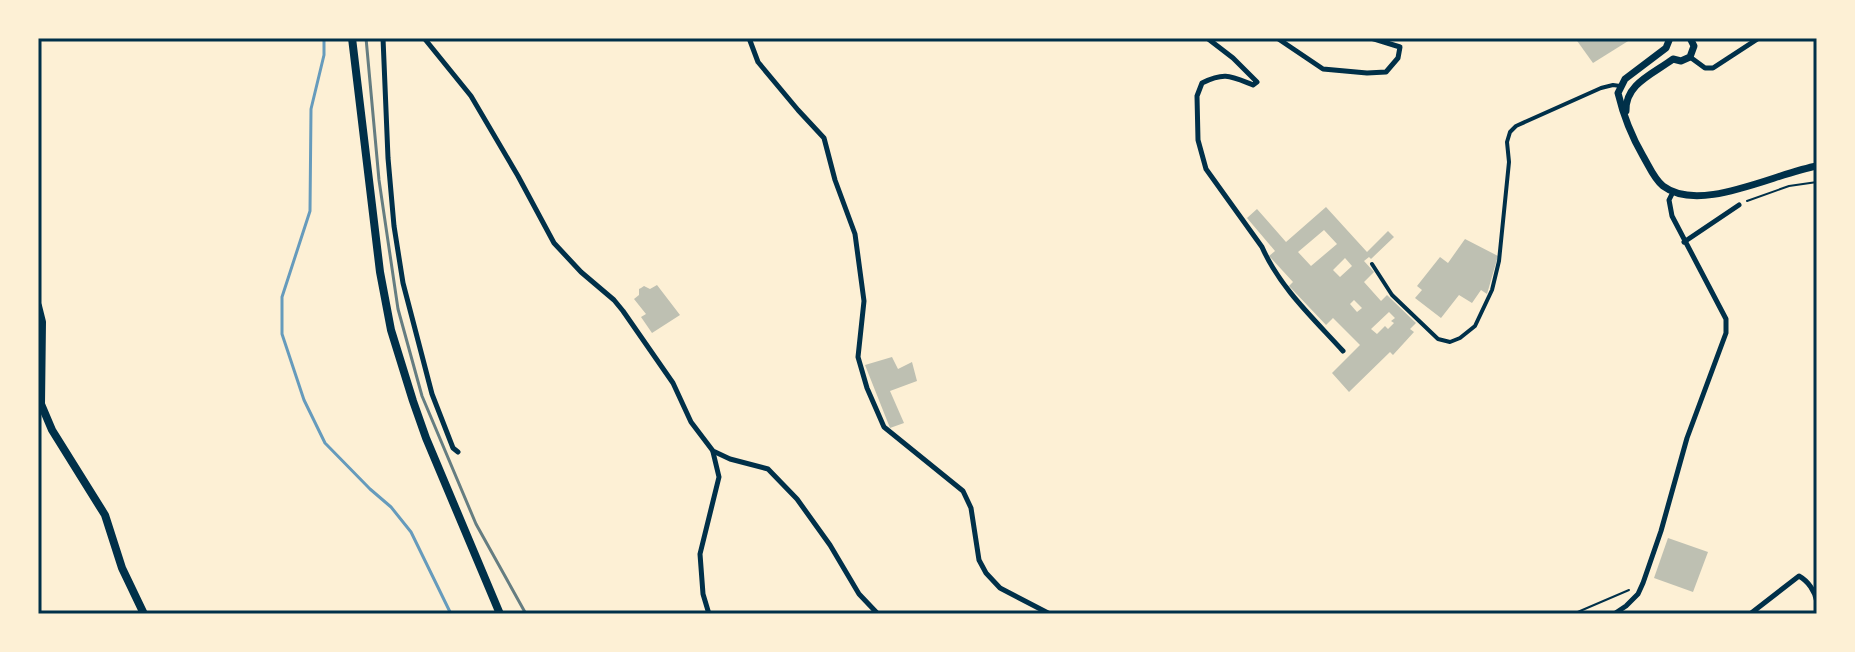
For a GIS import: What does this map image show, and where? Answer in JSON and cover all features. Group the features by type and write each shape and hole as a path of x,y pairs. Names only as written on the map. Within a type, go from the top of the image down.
{"main road":[{"path":"352,38 380,272 391,330 426,438 500,614"},
{"path":"1670,38 1666,48 1628,75 1620,86 1619,97 1639,149 1661,185 1688,196 1725,192 1817,166"},
{"path":"1666,48 1673,59 1681,61 1690,57 1694,46 1690,38"},
{"path":"1628,122 1626,104 1630,92 1673,59"},
{"path":"38,306 42,322 41,404 52,430 105,515 122,568 144,614"}],"street":[{"path":"383,38 388,158 403,283 432,394 453,448 458,452"},
{"path":"424,38 471,96 554,243 623,311 673,383 691,422 713,451 719,477 700,554 703,594 709,614"},
{"path":"749,38 758,62 824,138 835,180 855,234 864,301 858,357 884,427 963,491 973,518 979,560 993,581 1000,588 1050,614"},
{"path":"1207,38 1257,82 1253,85 1219,75 1202,83 1197,96 1198,140 1206,169 1262,247 1285,287 1343,351"},
{"path":"1277,38 1323,69 1386,72 1398,58 1400,47 1371,38"},
{"path":"1690,57 1705,68 1713,68 1759,38"},
{"path":"1372,264 1392,295 1438,339 1450,342 1460,338 1475,326 1492,290 1502,230 1510,132 1516,126 1601,88 1613,85 1630,92"},
{"path":"1614,614 1638,594 1643,583 1687,438 1726,333 1726,319 1684,242 1670,209 1669,200 1673,192"},
{"path":"1684,242 1739,205"},
{"path":"713,451 768,469 797,499 830,545 859,594 878,614"},
{"path":"1750,614 1799,576 1816,595 1817,602"}],"path":[{"path":"1739,205 1789,186 1817,182"},
{"path":"1573,614 1629,590"}],"building":[{"path":"1575,38 1633,38 1593,63"},
{"path":"1326,207 1367,252 1388,231 1394,237 1371,259 1369,257 1364,261 1374,272 1364,282 1381,301 1387,295 1416,323 1410,329 1414,332 1393,355 1390,352 1349,392 1332,373 1360,345 1333,318 1326,325 1289,286 1293,282 1269,256 1275,251 1247,218 1257,209 1286,242","holes":["1324,230 1337,244 1311,266 1298,252","1345,258 1352,266 1340,277 1333,270","1354,300 1362,308 1357,312 1350,304","1389,312 1395,318 1388,329 1385,326 1377,334 1371,329"]},
{"path":"1465,239 1498,256 1487,294 1481,290 1472,303 1459,295 1441,318 1415,298 1422,290 1417,286 1440,257 1448,263"},
{"path":"657,285 680,315 652,333 641,317 646,314 634,299 639,295 639,289"},
{"path":"892,357 898,369 912,362 917,381 890,391 904,423 890,428 865,365"},
{"path":"1668,538 1708,552 1693,592 1654,578"}],"waterway":[{"path":"324,38 324,55 311,109 310,211 282,297 282,334 304,400 325,443 391,507 411,532 451,614"}],"railway":[{"path":"366,38 379,180 398,309 422,396 476,524 526,614"}]}
